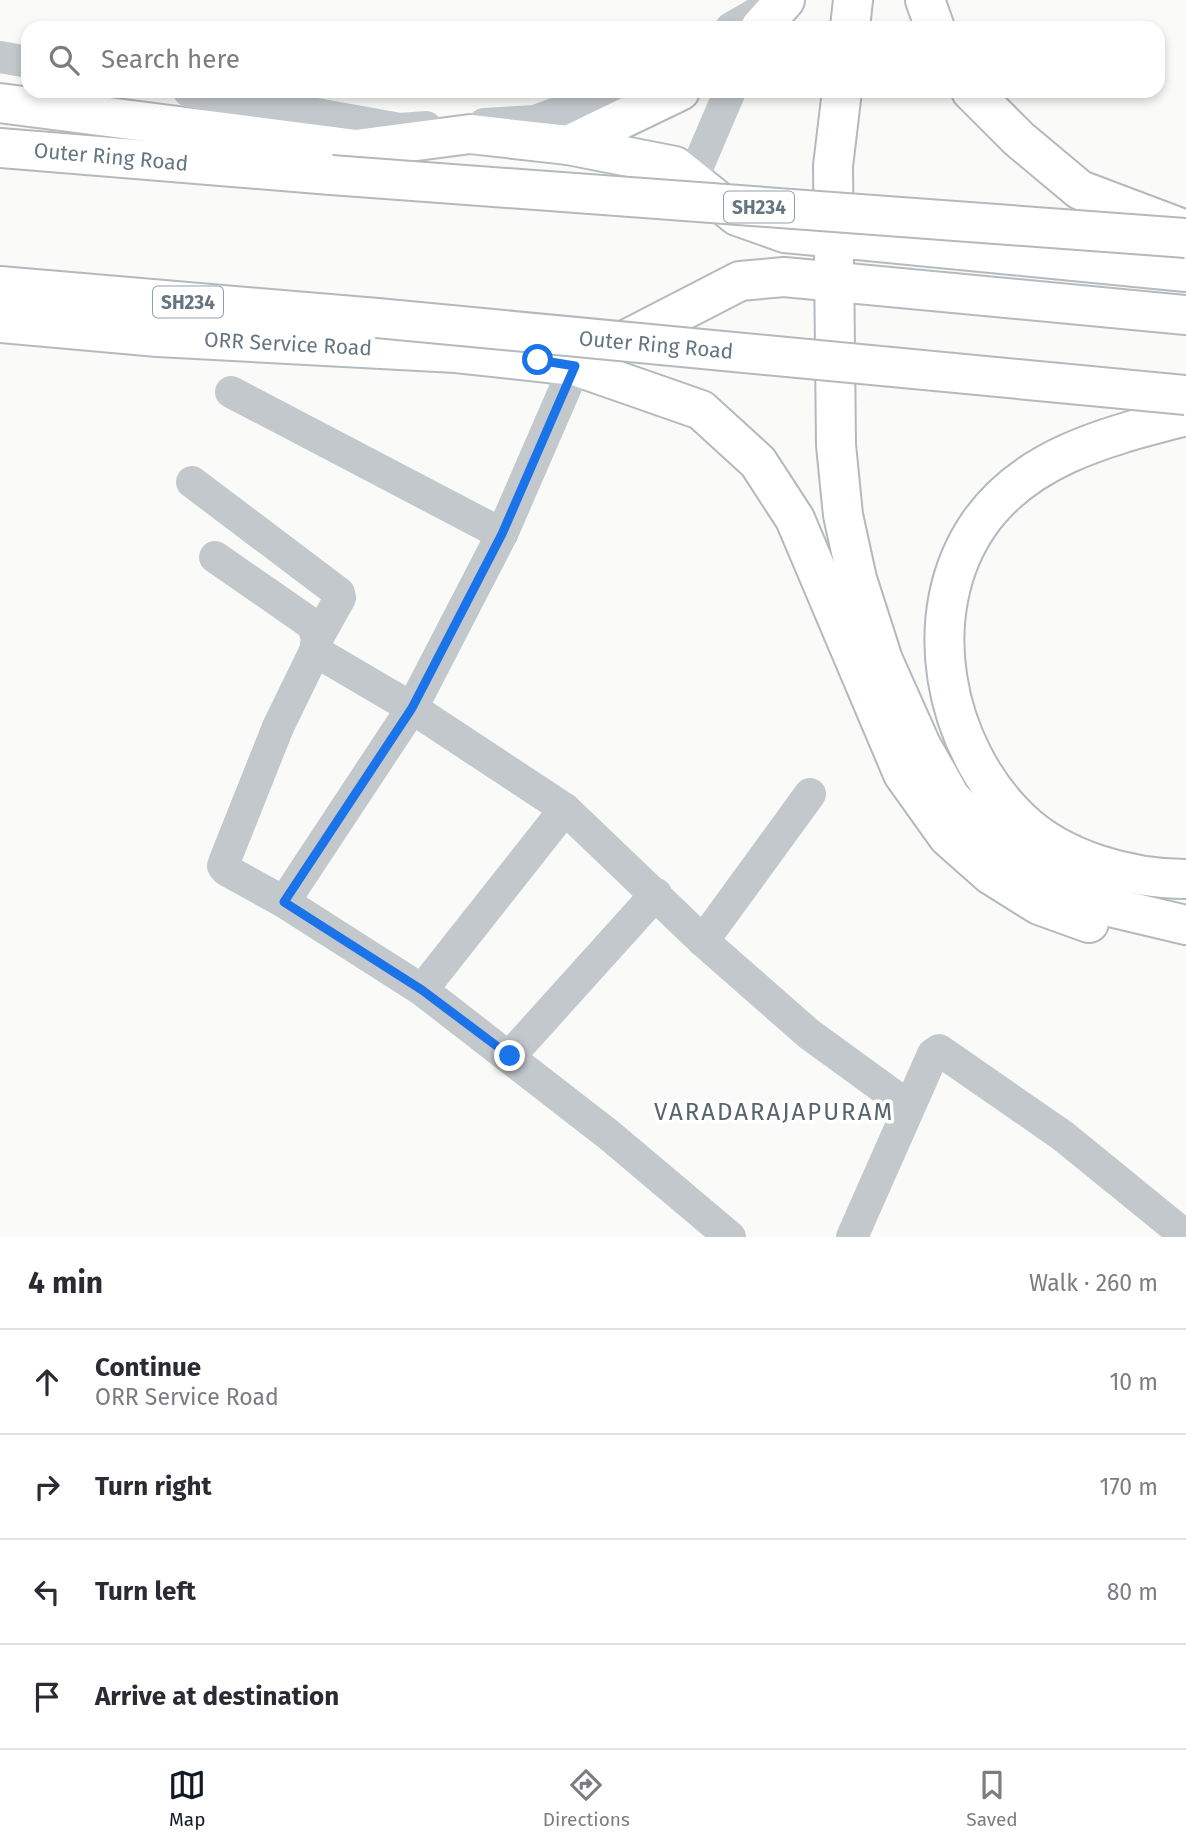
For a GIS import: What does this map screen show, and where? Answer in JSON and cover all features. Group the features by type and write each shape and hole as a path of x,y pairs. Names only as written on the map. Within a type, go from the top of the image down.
{"main road":[{"path":"766,21 785,0"},
{"path":"851,21 853,0"},
{"path":"925,0 931,21"},
{"path":"568,145 665,98"},
{"path":"841,98 833,166 836,239 833,283 836,445 843,515 857,579 883,660 921,745 951,798 994,842 1037,872 1106,906 1186,925"},
{"path":"978,98 1019,139 1080,190 1186,230"},
{"path":"0,103 356,149 470,134 568,145 676,166 749,223 785,233 1186,272"},
{"name":"Outer Ring Road","path":"0,148 1186,238"},
{"path":"575,366 740,281 784,277 1186,315"},
{"name":"Outer Ring Road","path":"0,286 377,318 1186,394"},
{"name":"ORR Service Road","path":"0,323 158,337 456,353 575,366 701,410 758,462 795,519 903,774 948,837 991,875 1039,905 1093,925 1156,937 1186,949"},
{"path":"1186,415 1059,454 1019,483 980,523 955,569 944,629 947,689 962,734 985,781 1020,821 1052,845 1099,865 1162,879 1186,879"}],"street":[{"path":"743,21 780,0"},
{"path":"0,57 21,61"},
{"path":"228,98 400,129 535,121 597,98"},
{"path":"692,180 727,98"},
{"path":"284,902 412,708 502,534 575,366"},
{"path":"231,392 502,534"},
{"path":"192,482 339,593 340,598 278,727 223,866 230,874 284,902 422,990 510,1056 730,1237"},
{"path":"215,557 313,625 316,645 565,809 703,941 809,1034 908,1106"},
{"path":"703,941 810,794"},
{"path":"422,990 565,809"},
{"path":"510,1056 656,894"},
{"path":"852,1237 908,1106 933,1054 939,1050 1063,1136 1186,1236"}],"district":[{"name":"VARADARAJAPURAM","path":"774,1112"}],"route":[{"path":"510,1056 422,990 284,902 412,708 502,534 575,366 538,360"}]}
